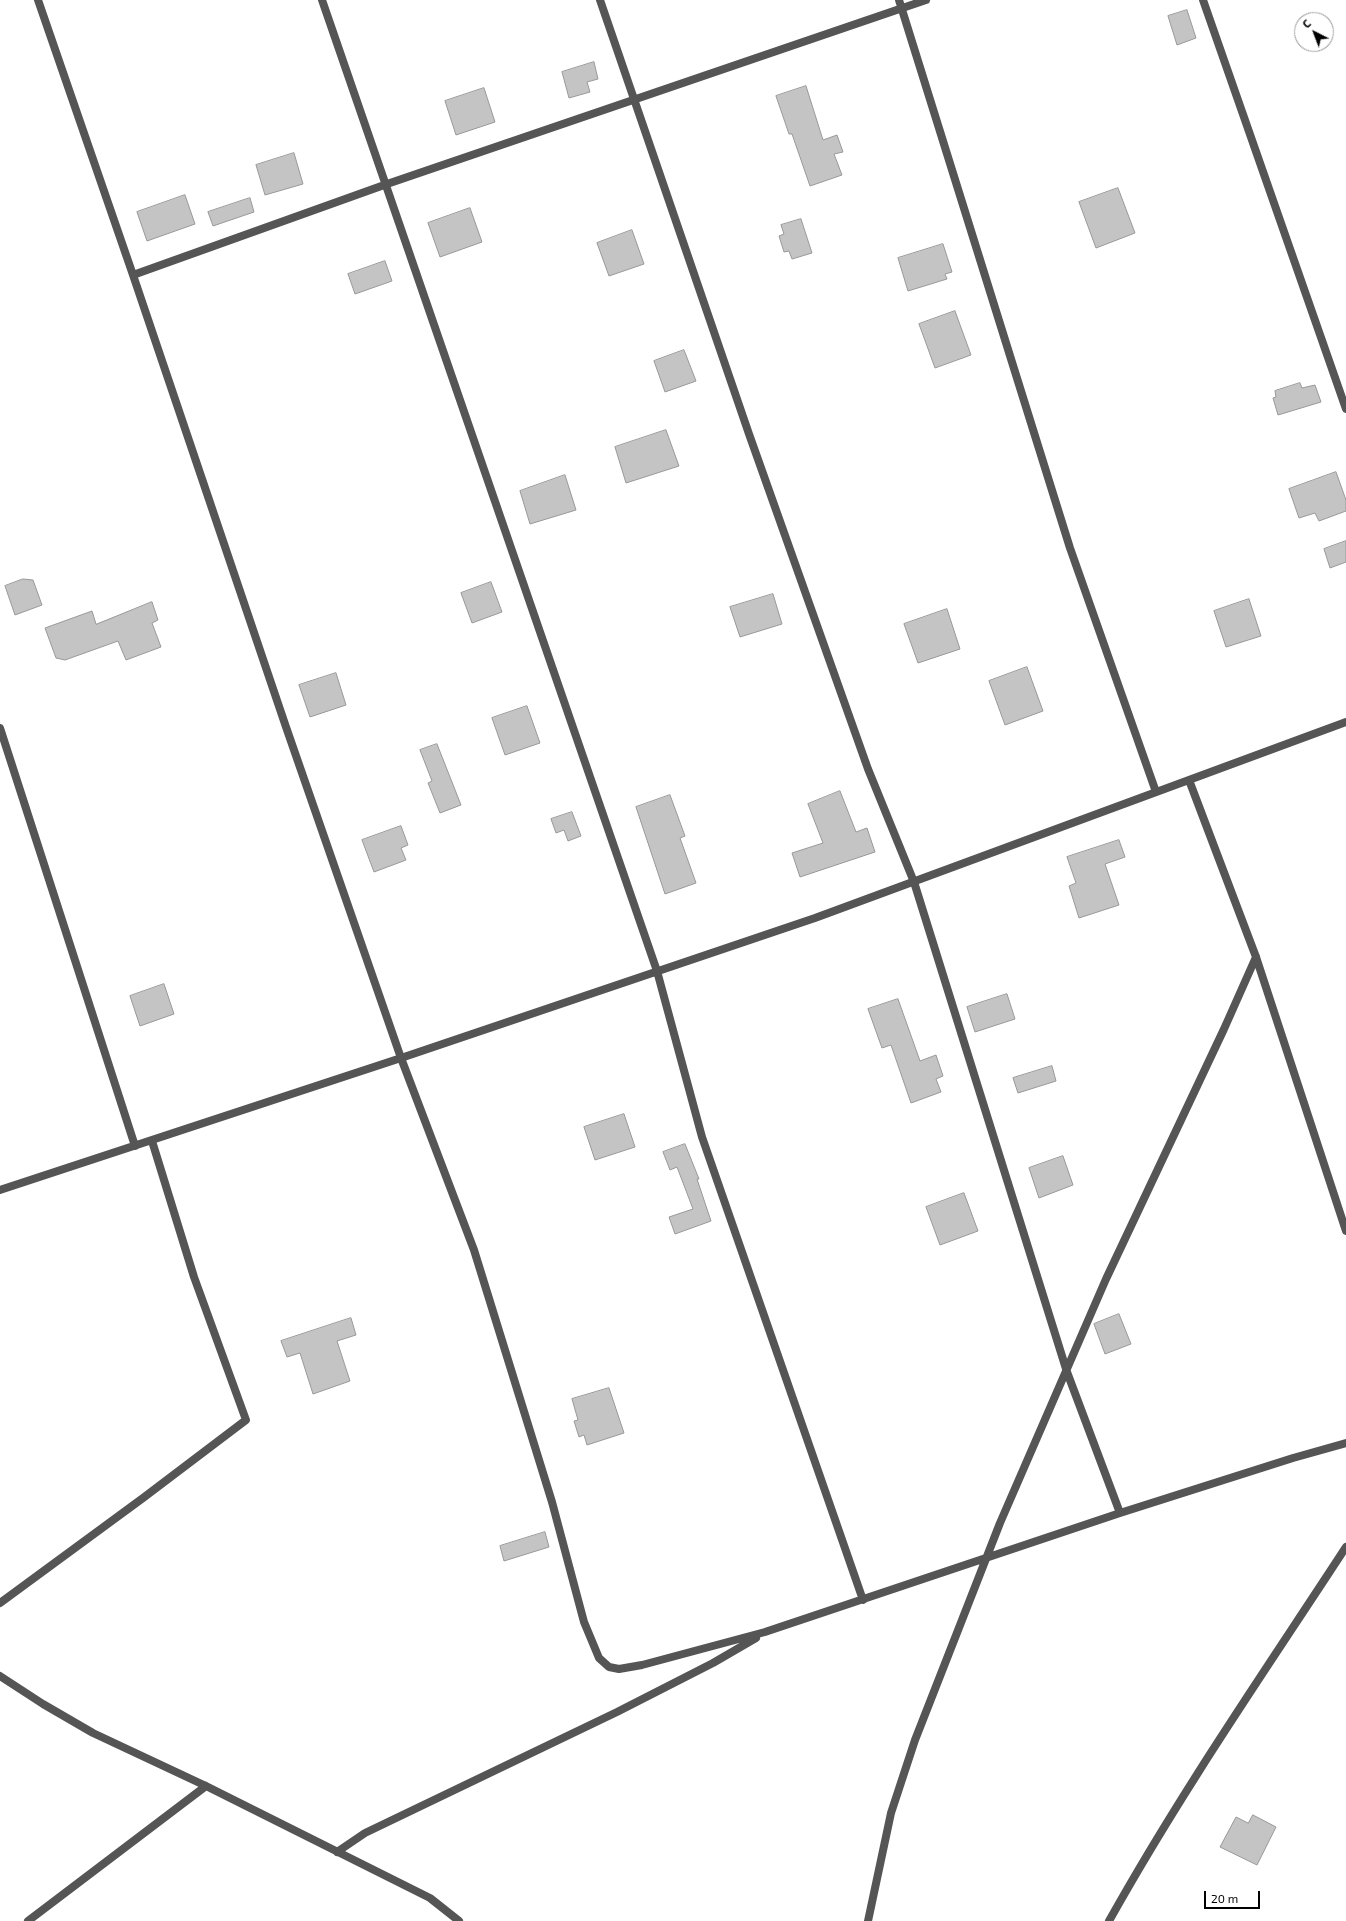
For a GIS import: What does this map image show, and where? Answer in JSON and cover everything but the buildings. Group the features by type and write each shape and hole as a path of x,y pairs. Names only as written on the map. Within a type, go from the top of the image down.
{"street":[{"path":"38,0 133,275 286,728 401,1058 474,1250 552,1502 584,1622 599,1658 609,1667 619,1669 642,1665 765,1632 1120,1513 1293,1458 1346,1443"},
{"path":"322,0 387,184 657,971 702,1137 863,1600"},
{"path":"600,0 749,434 868,769 914,882 1067,1372 1120,1513"},
{"path":"133,275 387,184 635,99 901,4 926,0"},
{"path":"1203,0 1346,409"},
{"path":"901,4 1070,548 1156,792"},
{"path":"0,1190 401,1058 914,882 1346,722"},
{"path":"0,728 135,1146"},
{"path":"1189,780 1256,957 1346,1231"},
{"path":"868,1921 890,1813 915,1740 1000,1523 1067,1372 1106,1279 1224,1030 1256,957"},
{"path":"0,1603 246,1420 194,1277 152,1141"},
{"path":"1109,1921 1134,1877 1208,1756 1346,1547"},
{"path":"337,1852 365,1833 617,1712 713,1663 765,1632"},
{"path":"0,1676 43,1704 93,1733 206,1786 430,1898 459,1921"},
{"path":"28,1921 206,1786"}]}
